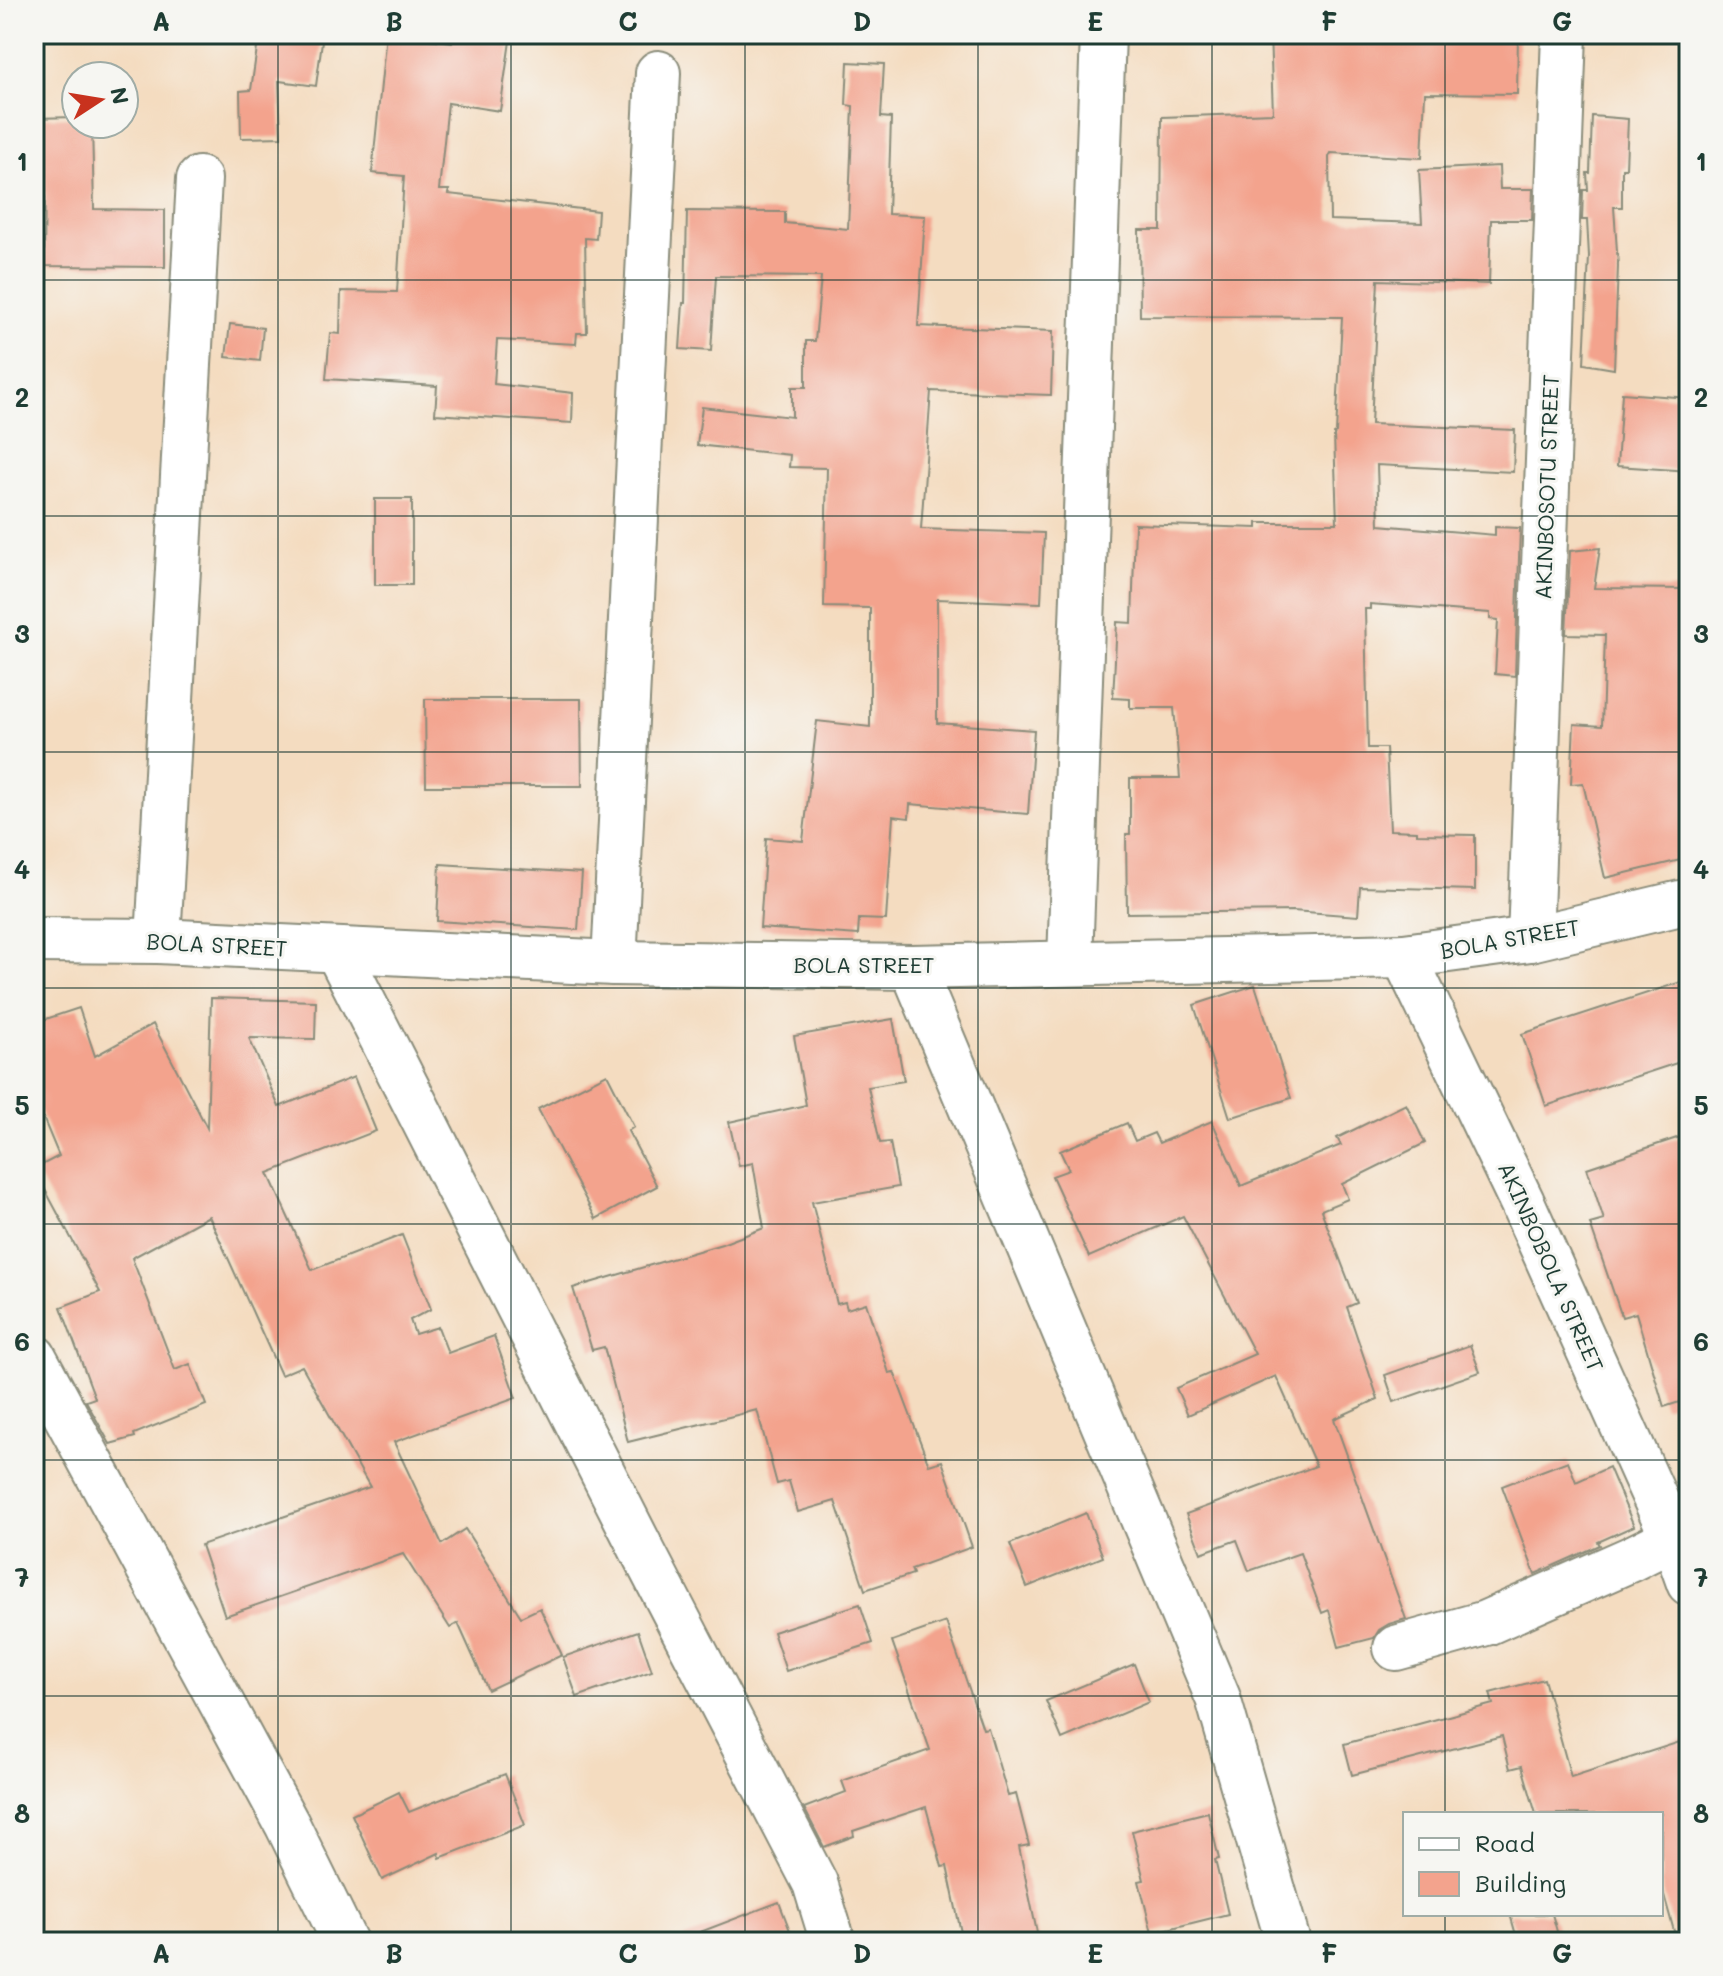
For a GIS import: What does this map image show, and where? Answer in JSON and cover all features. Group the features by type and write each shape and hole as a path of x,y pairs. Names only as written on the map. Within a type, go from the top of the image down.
{"street":[{"path":"1070,961 1103,34"},
{"name":"AKINBOSOTU STREET","path":"1530,939 1564,34"},
{"path":"614,963 658,73"},
{"path":"158,941 199,179"},
{"name":"BOLA STREET","path":"34,940 158,941 614,963 912,967 1070,961 1404,956 1530,939 1689,901"},
{"path":"337,950 815,1883 833,1942"},
{"name":"AKINBOBOLA STREET","path":"1404,956 1681,1536 1689,1583"},
{"path":"912,967 1218,1698 1288,1942"},
{"path":"34,1357 287,1824 345,1942"},
{"path":"1396,1648 1486,1623 1681,1536"}],"building":[{"path":"259,34 323,34 316,86 279,81 281,137 241,138 240,91 251,90"},
{"path":"386,34 452,42 454,34 511,34 500,111 448,103 439,190 449,190 448,194 598,211 596,239 585,238 587,333 577,333 576,344 497,340 494,384 573,393 572,423 435,414 437,386 326,379 330,333 340,334 341,291 397,292 404,176 372,173"},
{"path":"1270,34 1518,34 1517,94 1425,93 1422,158 1331,153 1329,157 1330,220 1422,223 1419,170 1499,166 1500,189 1533,189 1532,220 1491,220 1489,284 1378,280 1371,424 1515,430 1513,472 1377,465 1379,525 1495,535 1495,527 1520,528 1515,676 1495,674 1498,620 1490,619 1490,613 1370,604 1370,609 1365,609 1368,748 1386,748 1390,830 1417,831 1417,834 1475,835 1475,890 1360,887 1358,916 1293,911 1127,913 1126,834 1130,834 1130,778 1180,778 1174,708 1130,708 1130,699 1113,698 1117,622 1132,623 1135,524 1257,528 1257,523 1337,523 1334,434 1342,317 1140,316 1139,230 1161,230 1162,117 1273,113"},
{"path":"848,62 884,64 881,117 891,118 888,214 925,216 918,326 1053,331 1051,395 931,391 921,529 1044,533 1041,603 937,599 937,723 1034,730 1028,814 910,804 909,818 893,816 886,920 859,919 858,935 760,928 766,838 803,841 817,721 870,727 870,608 824,607 827,468 789,467 790,455 697,445 702,407 792,417 792,387 806,387 806,341 815,341 821,277 716,276 711,351 680,349 685,303 687,211 785,212 785,223 848,229 853,106 846,105"},
{"path":"1592,116 1628,119 1626,168 1622,168 1622,207 1614,207 1618,266 1614,369 1584,364 1589,256 1587,220 1582,220 1583,190 1588,190 1587,173 1590,173"},
{"path":"60,117 60,140 92,140 94,209 165,210 165,267 44,266 45,176 34,176 34,118"},
{"path":"230,324 263,328 260,361 226,357"},
{"path":"1622,393 1689,398 1689,471 1617,466"},
{"path":"375,499 412,499 412,585 375,585"},
{"path":"1600,548 1594,588 1689,589 1689,858 1605,878 1583,783 1571,784 1574,724 1602,726 1605,635 1566,634 1570,551"},
{"path":"425,699 581,699 582,786 426,786"},
{"path":"440,864 582,873 578,930 437,921"},
{"path":"1681,982 1689,1007 1689,1059 1546,1106 1522,1034"},
{"path":"1255,985 1291,1098 1230,1118 1194,1005"},
{"path":"211,998 316,1001 315,1039 249,1038 279,1107 354,1077 376,1131 268,1173 312,1270 402,1235 431,1309 410,1320 415,1334 438,1327 448,1353 494,1336 516,1398 394,1442 442,1544 465,1529 521,1617 540,1608 562,1655 488,1690 458,1623 450,1628 403,1554 225,1616 201,1545 370,1487 302,1366 281,1375 209,1216 132,1258 175,1370 190,1364 206,1405 134,1434 135,1437 110,1444 86,1401 95,1398 61,1307 100,1292 34,1169 59,1156 34,1096 34,1023 79,1008 95,1056 153,1024 207,1128"},
{"path":"893,1019 904,1081 868,1087 880,1143 890,1142 898,1187 812,1202 837,1304 845,1302 847,1309 866,1303 889,1373 894,1372 929,1465 942,1461 972,1547 911,1569 913,1574 865,1590 835,1501 798,1512 789,1481 777,1484 757,1410 628,1442 604,1347 592,1350 573,1288 722,1244 764,1228 753,1163 739,1166 729,1122 806,1105 794,1036"},
{"path":"607,1074 634,1127 628,1131 657,1186 596,1219 538,1109"},
{"path":"1406,1104 1425,1143 1342,1184 1348,1199 1321,1210 1357,1303 1347,1307 1378,1399 1334,1419 1406,1619 1389,1624 1379,1630 1374,1638 1339,1647 1329,1610 1322,1613 1300,1553 1249,1571 1237,1540 1201,1553 1186,1514 1316,1466 1276,1376 1188,1415 1176,1388 1255,1354 1183,1216 1089,1257 1052,1176 1069,1170 1060,1151 1127,1123 1135,1141 1154,1133 1159,1143 1212,1121 1241,1186 1341,1145 1337,1138"},
{"path":"1689,1134 1689,1399 1664,1407 1636,1313 1622,1317 1590,1224 1604,1220 1587,1168"},
{"path":"1470,1345 1480,1372 1394,1402 1385,1375"},
{"path":"1568,1461 1576,1482 1609,1467 1634,1526 1535,1574 1502,1486"},
{"path":"1086,1513 1103,1557 1027,1587 1010,1544"},
{"path":"860,1604 873,1643 786,1671 773,1632"},
{"path":"946,1622 983,1729 988,1728 1008,1796 1016,1794 1029,1845 1019,1847 1039,1942 963,1942 947,1866 942,1867 926,1807 853,1831 854,1836 824,1847 804,1808 846,1792 842,1781 930,1750 892,1641"},
{"path":"638,1631 652,1671 577,1697 563,1657"},
{"path":"1134,1664 1149,1702 1062,1739 1046,1701"},
{"path":"1544,1679 1571,1777 1689,1739 1689,1942 1677,1942 1663,1891 1663,1812 1535,1812 1522,1766 1510,1769 1502,1736 1352,1775 1344,1744 1493,1704 1490,1693"},
{"path":"505,1774 525,1825 440,1858 439,1853 382,1880 352,1815 399,1792 409,1812"},
{"path":"1208,1812 1228,1914 1152,1933 1139,1881 1144,1880 1132,1831"},
{"path":"779,1902 792,1936 776,1942 682,1942 682,1939"},
{"path":"1511,1916 1553,1916 1560,1942 1518,1942"}]}
